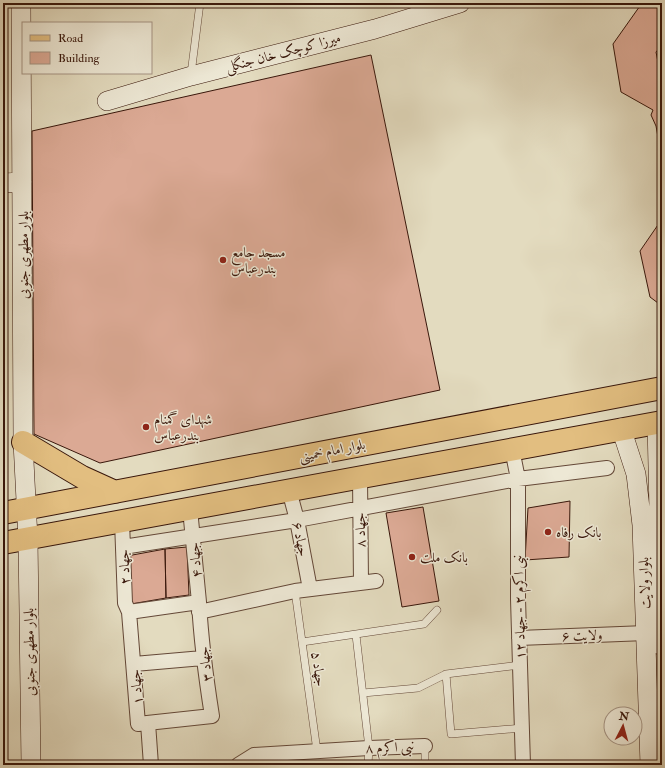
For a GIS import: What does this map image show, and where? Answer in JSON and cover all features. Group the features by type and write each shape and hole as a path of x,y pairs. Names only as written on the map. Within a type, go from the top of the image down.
{"main road":[{"name":"بلوار امام خمینی","path":"3,513 662,388"},
{"path":"3,544 621,428 660,422"},
{"path":"23,442 82,477 115,492"}],"street":[{"name":"بلوار مطهری جنوبی","path":"21,3 23,442 28,539 31,765"},
{"path":"375,28 409,3"},
{"name":"میرزا کوچک خان جنگلی","path":"107,101 191,76 375,28 460,3"},
{"path":"3,183 22,182"},
{"name":"بلوار ولایت","path":"660,422 658,471 662,646"},
{"name":"بلوار ولایت","path":"621,428 636,474 642,525 650,765"},
{"name":"نبی اکرم ۲ - جهاد ۱۲","path":"512,449 518,479 519,638 523,765"},
{"path":"633,464 638,455 647,454 654,462 658,471"},
{"path":"123,547 297,520 518,479 606,468"},
{"name":"جهاد ۸","path":"360,477 361,583"},
{"name":"جهاد ۶","path":"289,490 297,520 310,589"},
{"name":"جهاد ۴","path":"190,509 199,607"},
{"name":"جهاد ۲","path":"122,522 125,603 129,612 132,649"},
{"path":"129,612 199,607 295,591 376,581"},
{"name":"جهاد ۳","path":"143,724 212,716 203,658 199,607"},
{"name":"ولایت ۶","path":"519,638 646,633"},
{"name":"جهاد ۱","path":"132,649 143,724 151,765"},
{"path":"134,664 203,658"},
{"name":"نبی اکرم ۸","path":"238,765 254,755 425,746"}],"lane":[{"path":"191,76 200,3"},
{"name":"جهاد ۵","path":"295,591 317,751"},
{"path":"302,642 424,624 437,610"},
{"path":"356,635 369,748 368,765"},
{"path":"363,692 418,688 446,674 520,665"},
{"path":"446,674 451,734 523,728"},
{"path":"425,746 425,765"}],"building":[{"path":"642,3 662,3 662,45 656,52 659,67 662,69 662,148 660,148 656,126 651,115 653,110 621,92 613,44"},
{"name":"مسجد جامع بندرعباس","path":"371,55 440,390 100,463 34,434 32,131"},
{"path":"662,219 662,306 650,297 640,251"},
{"name":"بانک رفاه","path":"570,501 569,557 525,560 528,508"},
{"name":"بانک ملت","path":"423,507 439,601 402,607 386,513"},
{"path":"187,547 189,595 166,598 165,549"},
{"path":"165,549 166,598 131,604 127,556"}],"place":[{"name":"مسجد جامع بندرعباس","path":"223,260"},
{"name":"شهدای گمنام بندرعباس","path":"146,427"},
{"name":"بانک رفاه","path":"548,532"},
{"name":"بانک ملت","path":"412,557"}]}
